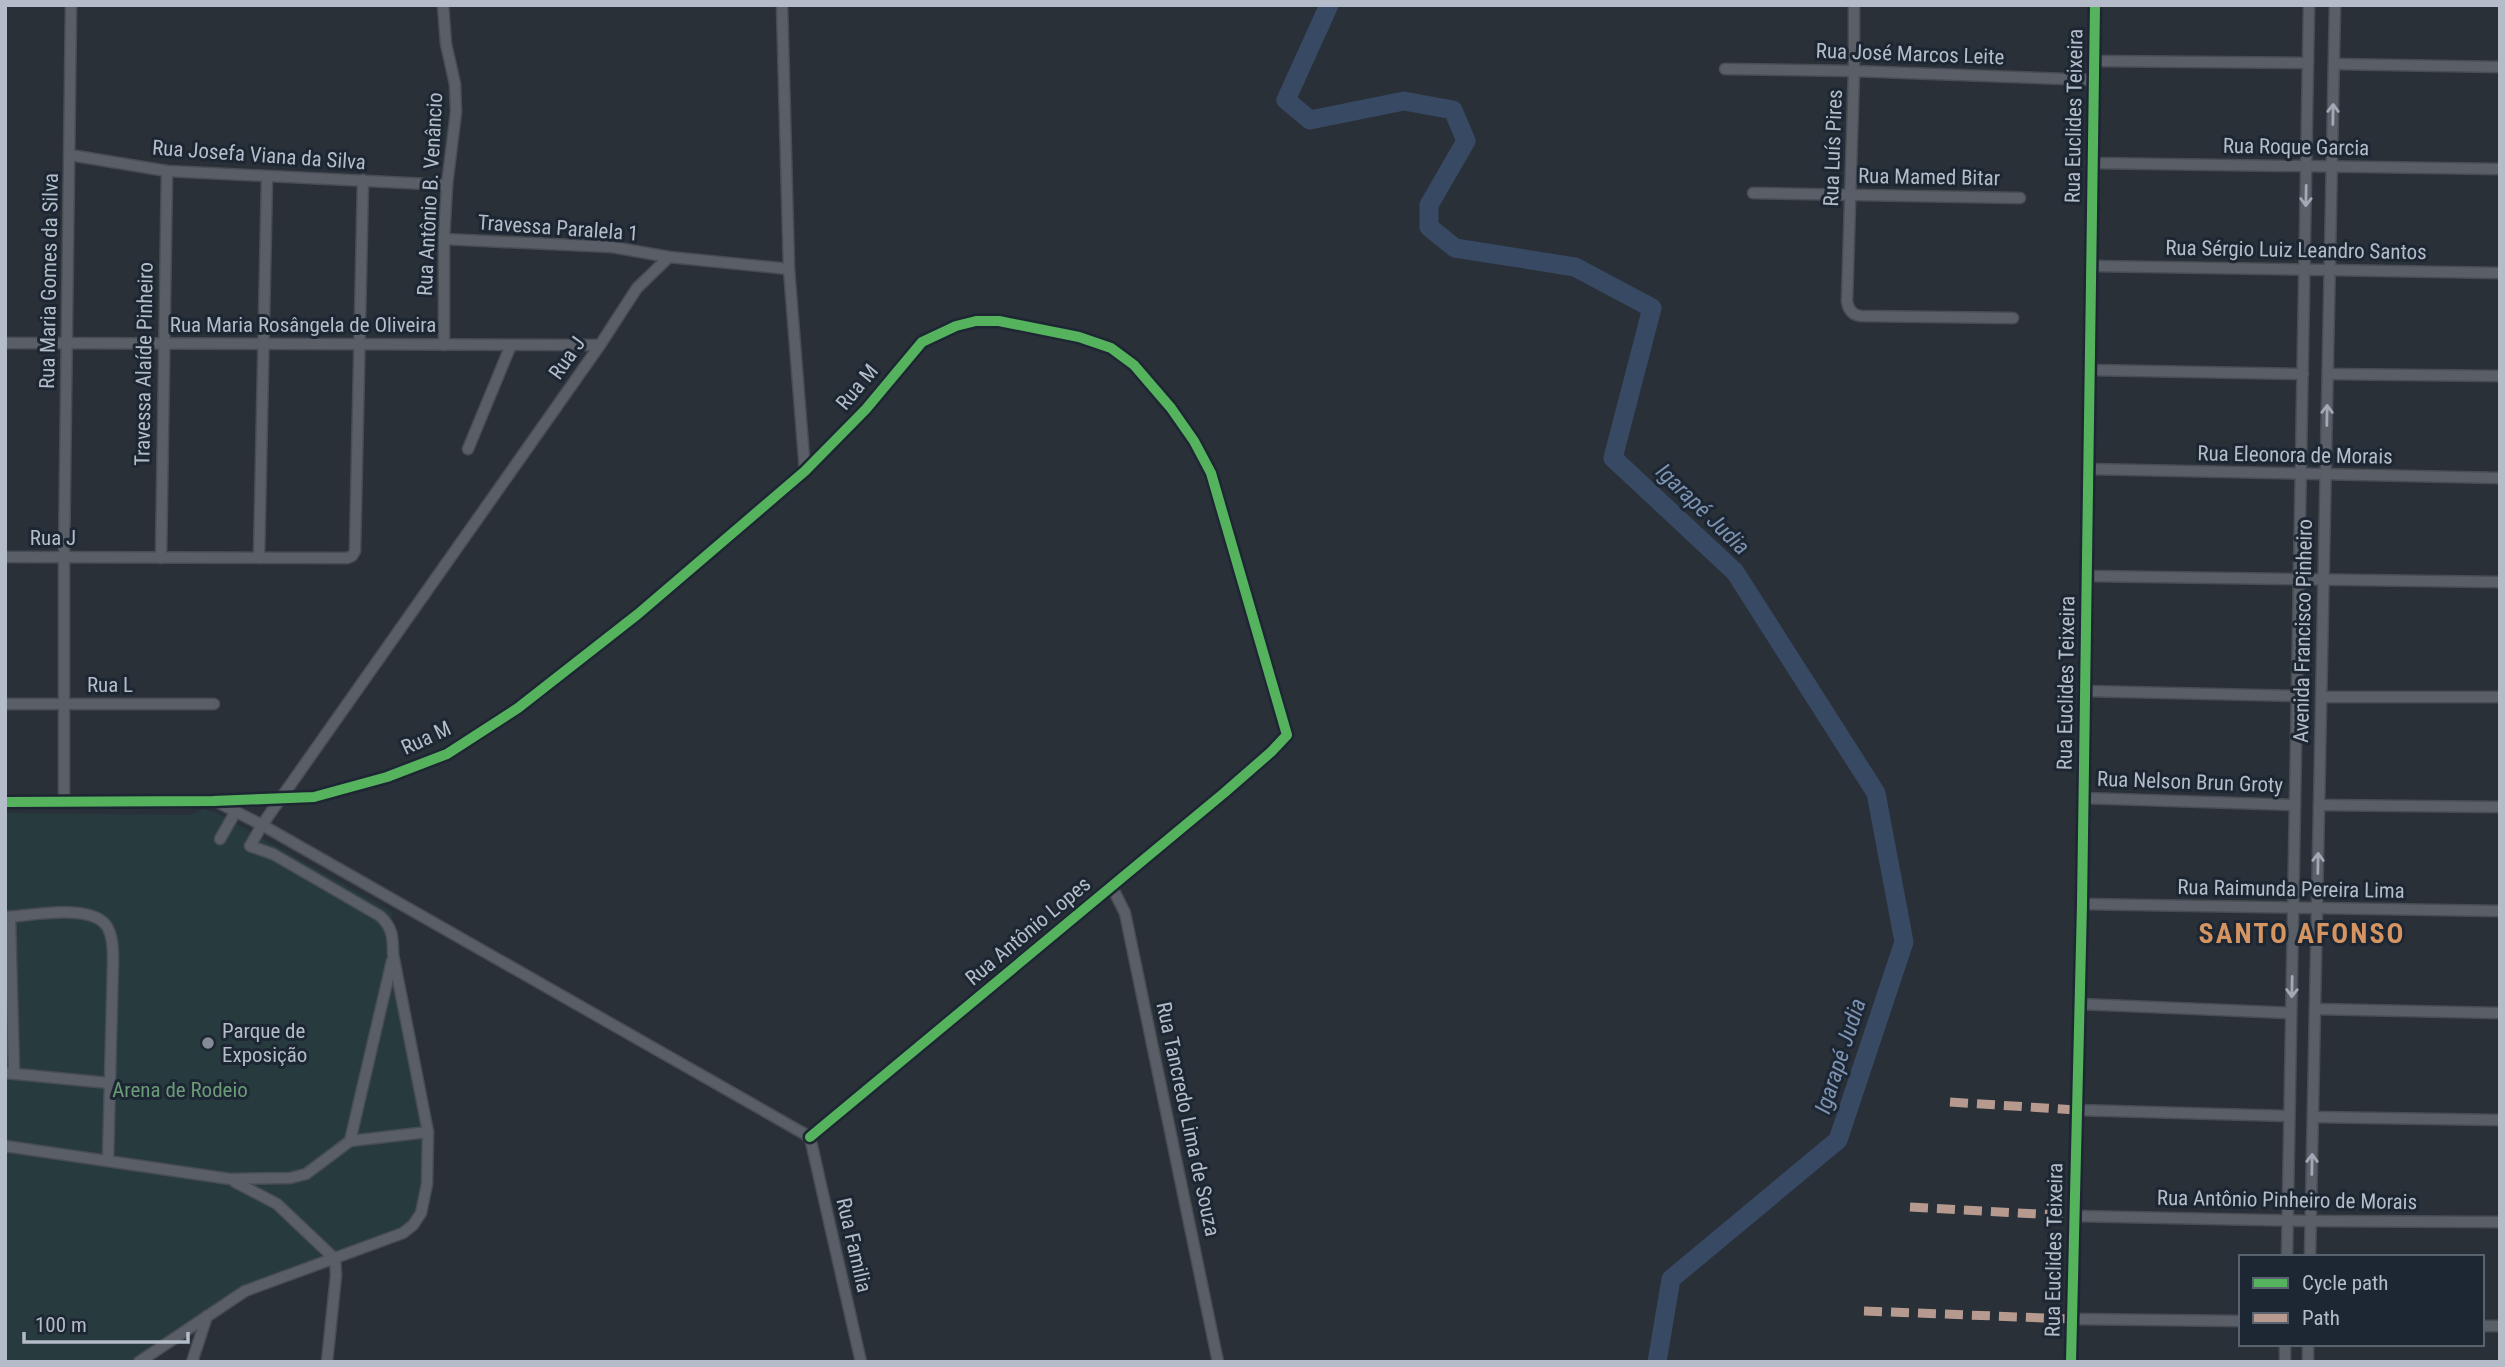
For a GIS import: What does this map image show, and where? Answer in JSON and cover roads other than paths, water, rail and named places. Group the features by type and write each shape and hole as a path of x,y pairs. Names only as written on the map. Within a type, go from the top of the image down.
{"street":[{"name":"Rua Antônio B. Venâncio","path":"443,5 446,44 455,84 456,112 444,239 444,345"},
{"path":"782,5 789,269 805,471"},
{"name":"Rua Luís Pires","path":"1854,5 1848,306 1857,316 2013,318"},
{"name":"Rua Euclides Teixeira","path":"2071,1362 2082,904 2095,5"},
{"name":"Avenida Francisco Pinheiro","path":"2287,1255 2309,5"},
{"name":"Avenida Francisco Pinheiro","path":"2310,1255 2335,5"},
{"name":"Rua Maria Gomes da Silva","path":"64,802 64,558 71,6"},
{"path":"2094,61 2308,63"},
{"path":"2334,64 2500,67"},
{"name":"Rua José Marcos Leite","path":"1725,69 2094,80"},
{"name":"Rua Josefa Viana da Silva","path":"70,155 167,171 447,185"},
{"name":"Rua Roque Garcia","path":"2091,163 2500,169"},
{"name":"Travessa Alaíde Pinheiro","path":"161,558 167,171"},
{"path":"259,558 267,177"},
{"path":"360,344 363,180"},
{"name":"Rua Mamed Bitar","path":"1753,193 2020,198"},
{"name":"Travessa Paralela 1","path":"444,239 612,247 668,257"},
{"path":"668,257 789,269"},
{"name":"Rua J","path":"278,799 600,345 637,288 668,257"},
{"name":"Rua Sérgio Luiz Leandro Santos","path":"2091,266 2500,273"},
{"name":"Rua M","path":"5,802 314,797 342,791 446,754 518,708 638,614 805,471 866,409 922,342 947,330 976,321 999,321 1079,337 1111,348 1134,365 1171,408 1194,441 1211,473 1287,735 1270,752"},
{"name":"Rua Maria Rosângela de Oliveira","path":"5,343 600,345"},
{"name":"Rua J","path":"5,557 352,556 355,551 360,344"},
{"path":"468,449 511,345"},
{"path":"2090,370 2303,374"},
{"path":"2328,374 2500,376"},
{"name":"Rua Eleonora de Morais","path":"2088,469 2500,478"},
{"path":"2087,576 2500,582"},
{"path":"2084,691 2297,696"},
{"path":"2321,697 2500,697"},
{"name":"Rua L","path":"5,704 214,704"},
{"name":"Rua Antônio Lopes","path":"810,1137 1112,887 1270,752"},
{"name":"Rua Nelson Brun Groty","path":"2083,798 2295,805"},
{"path":"139,1362 245,1291 392,1238 413,1224 421,1213 427,1184 428,1132 393,954 393,935 389,924 380,916 272,854 250,846 278,799"},
{"path":"213,800 810,1137"},
{"path":"2319,806 2500,807"},
{"path":"220,839 236,811"},
{"name":"Rua Tancredo Lima de Souza","path":"1112,887 1125,913 1218,1362"},
{"name":"Rua Raimunda Pereira Lima","path":"2082,904 2500,911"},
{"path":"108,1160 112,939 106,925 96,916 76,912 8,917 9,1073 109,1083"},
{"path":"350,1141 393,954"},
{"path":"2080,1004 2291,1013"},
{"path":"2315,1009 2500,1013"},
{"path":"2076,1110 2289,1116"},
{"path":"2313,1117 2500,1120"},
{"path":"5,1146 230,1179 289,1178 306,1174 350,1141 428,1132"},
{"name":"Rua Familia","path":"810,1137 861,1362"},
{"path":"230,1179 277,1204 335,1259 336,1275 327,1362"},
{"name":"Rua Antônio Pinheiro de Morais","path":"2075,1216 2500,1222"},
{"path":"192,1362 207,1316"},
{"path":"2072,1320 2239,1321"}],"waterway":[{"name":"Igarapé Judia","path":"1329,5 1286,100 1310,120 1404,101 1453,110 1466,141 1429,205 1429,227 1455,248 1575,267 1652,308 1613,458 1735,572 1876,793 1904,942 1838,1140 1671,1279 1657,1362"}],"place":[{"name":"Parque de Exposição","path":"208,1043"}],"district":[{"name":"SANTO AFONSO","path":"2302,933"}],"park label":[{"name":"Arena de Rodeio","path":"180,1090"}]}
